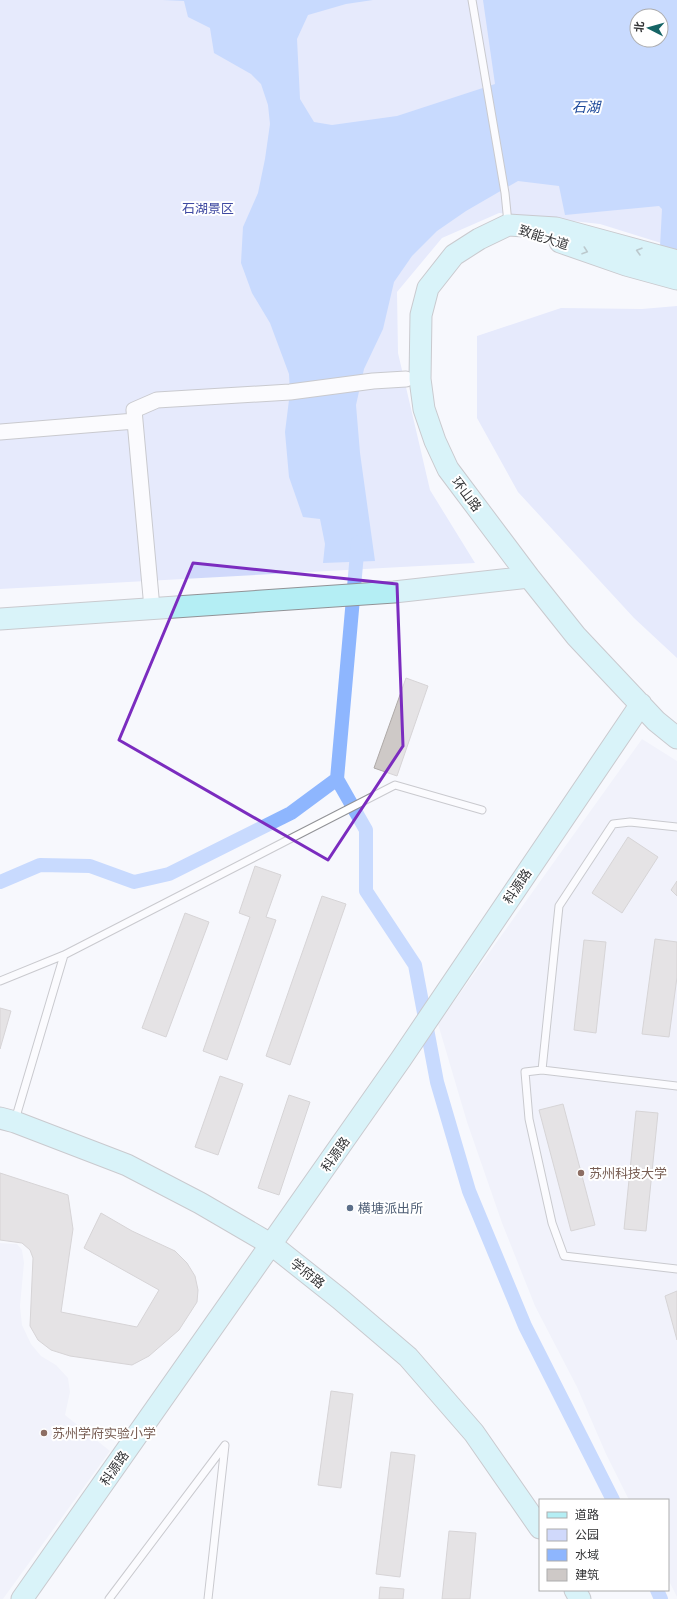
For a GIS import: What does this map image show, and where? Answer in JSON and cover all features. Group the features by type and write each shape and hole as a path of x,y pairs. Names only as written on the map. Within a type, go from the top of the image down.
{"street":[{"name":"致能大道","path":"508,225 556,228 677,261"},
{"name":"致能大道","path":"508,225 626,265 677,279"},
{"name":"环山路","path":"508,225 478,239 454,255 428,288 421,314 420,379 424,409 435,441 448,469 529,578 576,636 656,721 677,738"},
{"path":"152,608 134,410 157,400 290,392 374,381 406,379"},
{"path":"0,432 135,422"},
{"path":"0,619 394,592 529,578"},
{"name":"科源路","path":"22,1599 272,1245 401,1059 641,704"},
{"name":"学府路","path":"7,1120 127,1165 200,1203 272,1245 340,1299 408,1357 474,1433 539,1527"}],"lane":[{"path":"472,0 505,193 508,225"},
{"path":"0,981 64,955 395,786 482,810"},
{"path":"542,1070 559,906 613,824 630,822 677,827"},
{"path":"7,1120 64,955"},
{"path":"677,1086 542,1070 525,1072 529,1119 552,1223 564,1256 677,1269"},
{"path":"109,1599 225,1445 208,1599"}],"highlighted area":[{"path":"193,563 397,584 403,746 328,860 119,740"}],"shaded area":[{"name":"苏州科技大学","path":"642,739 677,761 677,1597 669,1581 669,1499 628,1499 606,1454 577,1387 535,1306 502,1223 467,1122 438,1024"},
{"name":"苏州学府实验小学","path":"0,1243 17,1244 22,1250 24,1263 20,1306 22,1325 31,1344 41,1356 56,1365 68,1378 70,1392 65,1415 110,1451 3,1599 0,1599"}],"green space":[{"name":"石湖景区","path":"0,0 677,0 677,248 600,224 499,213 442,238 397,292 398,353 430,490 475,563 0,589"},
{"path":"677,306 677,658 634,618 518,492 477,418 477,336 561,308 642,309"}],"water":[{"name":"石湖","path":"163,0 373,0 346,4 308,15 297,39 300,99 314,122 332,125 397,116 495,84 483,0 677,0 677,250 660,247 662,209 659,206 565,215 559,186 518,181 466,211 437,231 412,256 394,282 383,329 364,369 356,405 360,453 375,561 323,563 325,544 320,519 303,517 289,477 285,432 290,392 289,374 270,323 252,293 241,263 243,227 258,193 265,159 270,124 268,105 261,84 251,74 214,53 210,28 188,17 184,1"}],"building":[{"path":"406,678 428,686 397,776 374,768"},
{"path":"628,837 658,857 622,913 592,893"},
{"path":"255,866 281,875 266,917 276,920 227,1060 203,1051 250,917 239,913"},
{"path":"677,881 677,896 671,890"},
{"path":"322,896 346,904 290,1065 266,1056"},
{"path":"185,913 209,922 166,1037 142,1028"},
{"path":"655,939 677,942 677,977 669,1037 642,1034"},
{"path":"584,940 606,942 596,1033 574,1030"},
{"path":"0,1008 11,1011 0,1049"},
{"path":"220,1076 243,1084 218,1155 195,1147"},
{"path":"289,1095 310,1102 279,1195 258,1188"},
{"path":"563,1104 595,1225 571,1231 539,1110"},
{"path":"636,1111 658,1113 646,1231 624,1229"},
{"path":"0,1173 68,1195 73,1229 61,1312 137,1327 159,1290 84,1248 101,1213 132,1231 175,1251 187,1263 195,1276 198,1290 197,1302 179,1330 149,1356 132,1365 70,1356 51,1350 38,1340 30,1326 33,1258 30,1250 22,1243 0,1240"},
{"path":"677,1291 677,1340 665,1296"},
{"path":"331,1391 353,1394 341,1488 318,1485"},
{"path":"391,1452 415,1455 400,1577 376,1574"},
{"path":"449,1531 476,1533 470,1599 442,1599"},
{"path":"380,1587 404,1589 403,1599 379,1599"}],"waterway":[{"path":"358,542 337,779 366,830 366,891 415,965 437,1082 469,1191 525,1326 612,1499"},
{"path":"0,882 40,865 90,866 134,882 169,874 291,813 337,779"},
{"path":"657,1591 661,1599"}],"place":[{"name":"苏州科技大学","path":"581,1173"},
{"name":"横塘派出所","path":"350,1208"},
{"name":"苏州学府实验小学","path":"44,1433"}]}
